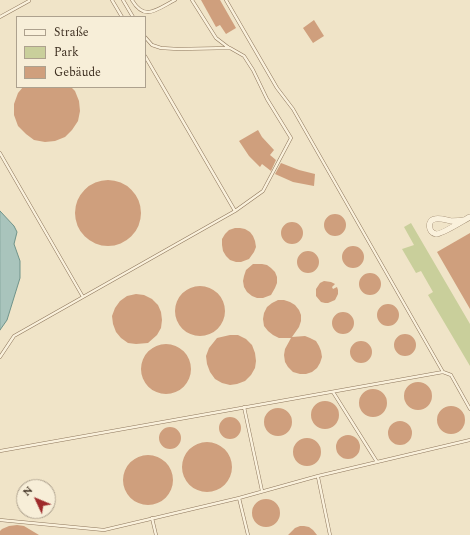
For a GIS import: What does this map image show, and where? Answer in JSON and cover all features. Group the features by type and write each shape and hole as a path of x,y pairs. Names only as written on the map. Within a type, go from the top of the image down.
{"street":[{"path":"464,220 451,221 434,219 429,225 433,232 436,234 441,234 470,217"}],"lane":[{"path":"0,17 29,0"},
{"path":"112,0 121,16"},
{"path":"123,0 132,16"},
{"path":"132,0 137,7 144,12 153,12 175,0"},
{"path":"0,356 14,336 235,211 263,191 291,138 267,99 253,70 244,56 216,38 192,0"},
{"path":"226,0 276,88 293,109 443,372"},
{"path":"146,39 152,45 161,48 230,48"},
{"path":"146,58 235,211"},
{"path":"0,153 83,297"},
{"path":"0,451 443,372 451,375 470,409"},
{"path":"333,392 377,462"},
{"path":"244,407 262,491"},
{"path":"0,520 104,530 239,498 318,476 470,440"},
{"path":"318,476 330,535"},
{"path":"239,498 248,535"},
{"path":"152,518 156,535"}],"green space":[{"path":"411,223 470,324 470,366 428,295 433,292 421,271 416,273 402,249 414,245 404,227"}],"water":[{"path":"0,211 14,226 17,232 14,244 20,261 20,278 7,320 0,330"}],"building":[{"path":"201,0 220,0 236,28 226,34 220,25 216,27"},
{"path":"314,20 324,36 313,43 303,28"},
{"path":"22,88 72,88 75,91 79,101 80,111 78,121 65,137 55,141 45,142 34,140 18,126 14,115 14,104 18,93"},
{"path":"258,130 262,137 274,150 270,155 276,160 271,171 262,164 260,167 249,156 239,141"},
{"path":"281,163 315,174 314,186 293,182 275,174"},
{"path":"108,180 121,183 131,190 138,200 141,213 138,226 131,236 121,243 108,246 95,243 85,236 78,226 75,213 78,200 85,190 95,183"},
{"path":"335,214 343,217 346,225 343,233 335,236 327,233 324,225 327,217"},
{"path":"292,222 300,225 303,233 300,241 292,244 284,241 281,233 284,225"},
{"path":"235,228 245,229 250,232 255,241 256,247 254,252 249,259 241,262 230,260 223,251 222,239 229,230"},
{"path":"470,233 470,309 437,252"},
{"path":"353,246 361,249 364,257 361,265 353,268 345,265 342,257 345,249"},
{"path":"308,251 316,254 319,262 316,270 308,273 300,270 297,262 300,254"},
{"path":"253,264 267,265 275,272 277,283 271,295 263,298 257,298 247,292 244,287 243,281 246,270"},
{"path":"370,273 378,276 381,284 378,292 370,295 362,292 359,284 362,276"},
{"path":"324,281 335,284 332,287 333,289 337,287 338,290 335,300 328,303 321,302 316,296 316,289 320,283"},
{"path":"200,286 210,288 218,293 223,301 225,311 223,321 218,329 210,334 200,336 190,334 182,329 177,321 175,311 177,301 182,293 190,288"},
{"path":"136,294 144,295 152,299 158,305 161,312 161,328 157,335 148,343 128,343 116,332 113,324 112,316 120,301 127,296"},
{"path":"278,300 284,300 295,305 301,315 299,327 292,337 305,336 316,341 319,346 322,357 317,368 312,372 300,374 293,372 285,362 284,355 285,349 291,338 279,338 268,331 264,326 263,319 267,307"},
{"path":"388,304 396,307 399,315 396,323 388,326 380,323 377,315 380,307"},
{"path":"343,312 351,315 354,323 351,331 343,334 335,331 332,323 335,315"},
{"path":"405,334 413,337 416,345 413,353 405,356 397,353 394,345 397,337"},
{"path":"238,335 246,339 252,345 256,361 255,368 245,381 230,385 215,379 210,372 206,356 209,348 217,338"},
{"path":"361,341 369,344 372,352 369,360 361,363 353,360 350,352 353,344"},
{"path":"166,344 176,346 184,351 189,359 191,369 189,379 184,387 176,392 166,394 156,392 148,387 143,379 141,369 143,359 148,351 156,346"},
{"path":"418,382 428,386 432,396 428,406 418,410 408,406 404,396 408,386"},
{"path":"373,389 383,393 387,403 383,413 373,417 363,413 359,403 363,393"},
{"path":"325,401 335,405 339,415 335,425 325,429 315,425 311,415 315,405"},
{"path":"451,406 461,410 465,420 461,430 451,434 441,430 437,420 441,410"},
{"path":"278,408 288,412 292,422 288,432 278,436 268,432 264,422 268,412"},
{"path":"230,417 238,420 241,428 238,436 230,439 222,436 219,428 222,420"},
{"path":"400,421 405,422 411,428 411,438 405,444 400,445 395,444 389,438 388,433 389,428 395,422"},
{"path":"170,427 178,430 181,438 178,446 170,449 162,446 159,438 162,430"},
{"path":"348,435 357,438 360,447 357,456 348,459 339,456 336,447 339,438"},
{"path":"307,438 317,442 321,452 317,462 307,466 297,462 293,452 297,442"},
{"path":"207,442 217,444 225,449 230,457 232,467 230,477 225,485 217,490 207,492 197,490 189,485 184,477 182,467 184,457 189,449 197,444"},
{"path":"148,455 158,457 166,462 171,470 173,480 171,490 166,498 158,503 148,505 138,503 130,498 125,490 123,480 125,470 130,462 138,457"},
{"path":"266,499 272,500 276,503 279,507 279,519 276,523 272,526 266,527 260,526 256,523 253,519 252,513 253,507 256,503 260,500"},
{"path":"17,525 24,526 39,535 0,535 0,531 2,529"},
{"path":"300,526 309,527 317,535 288,535 295,528"}]}
